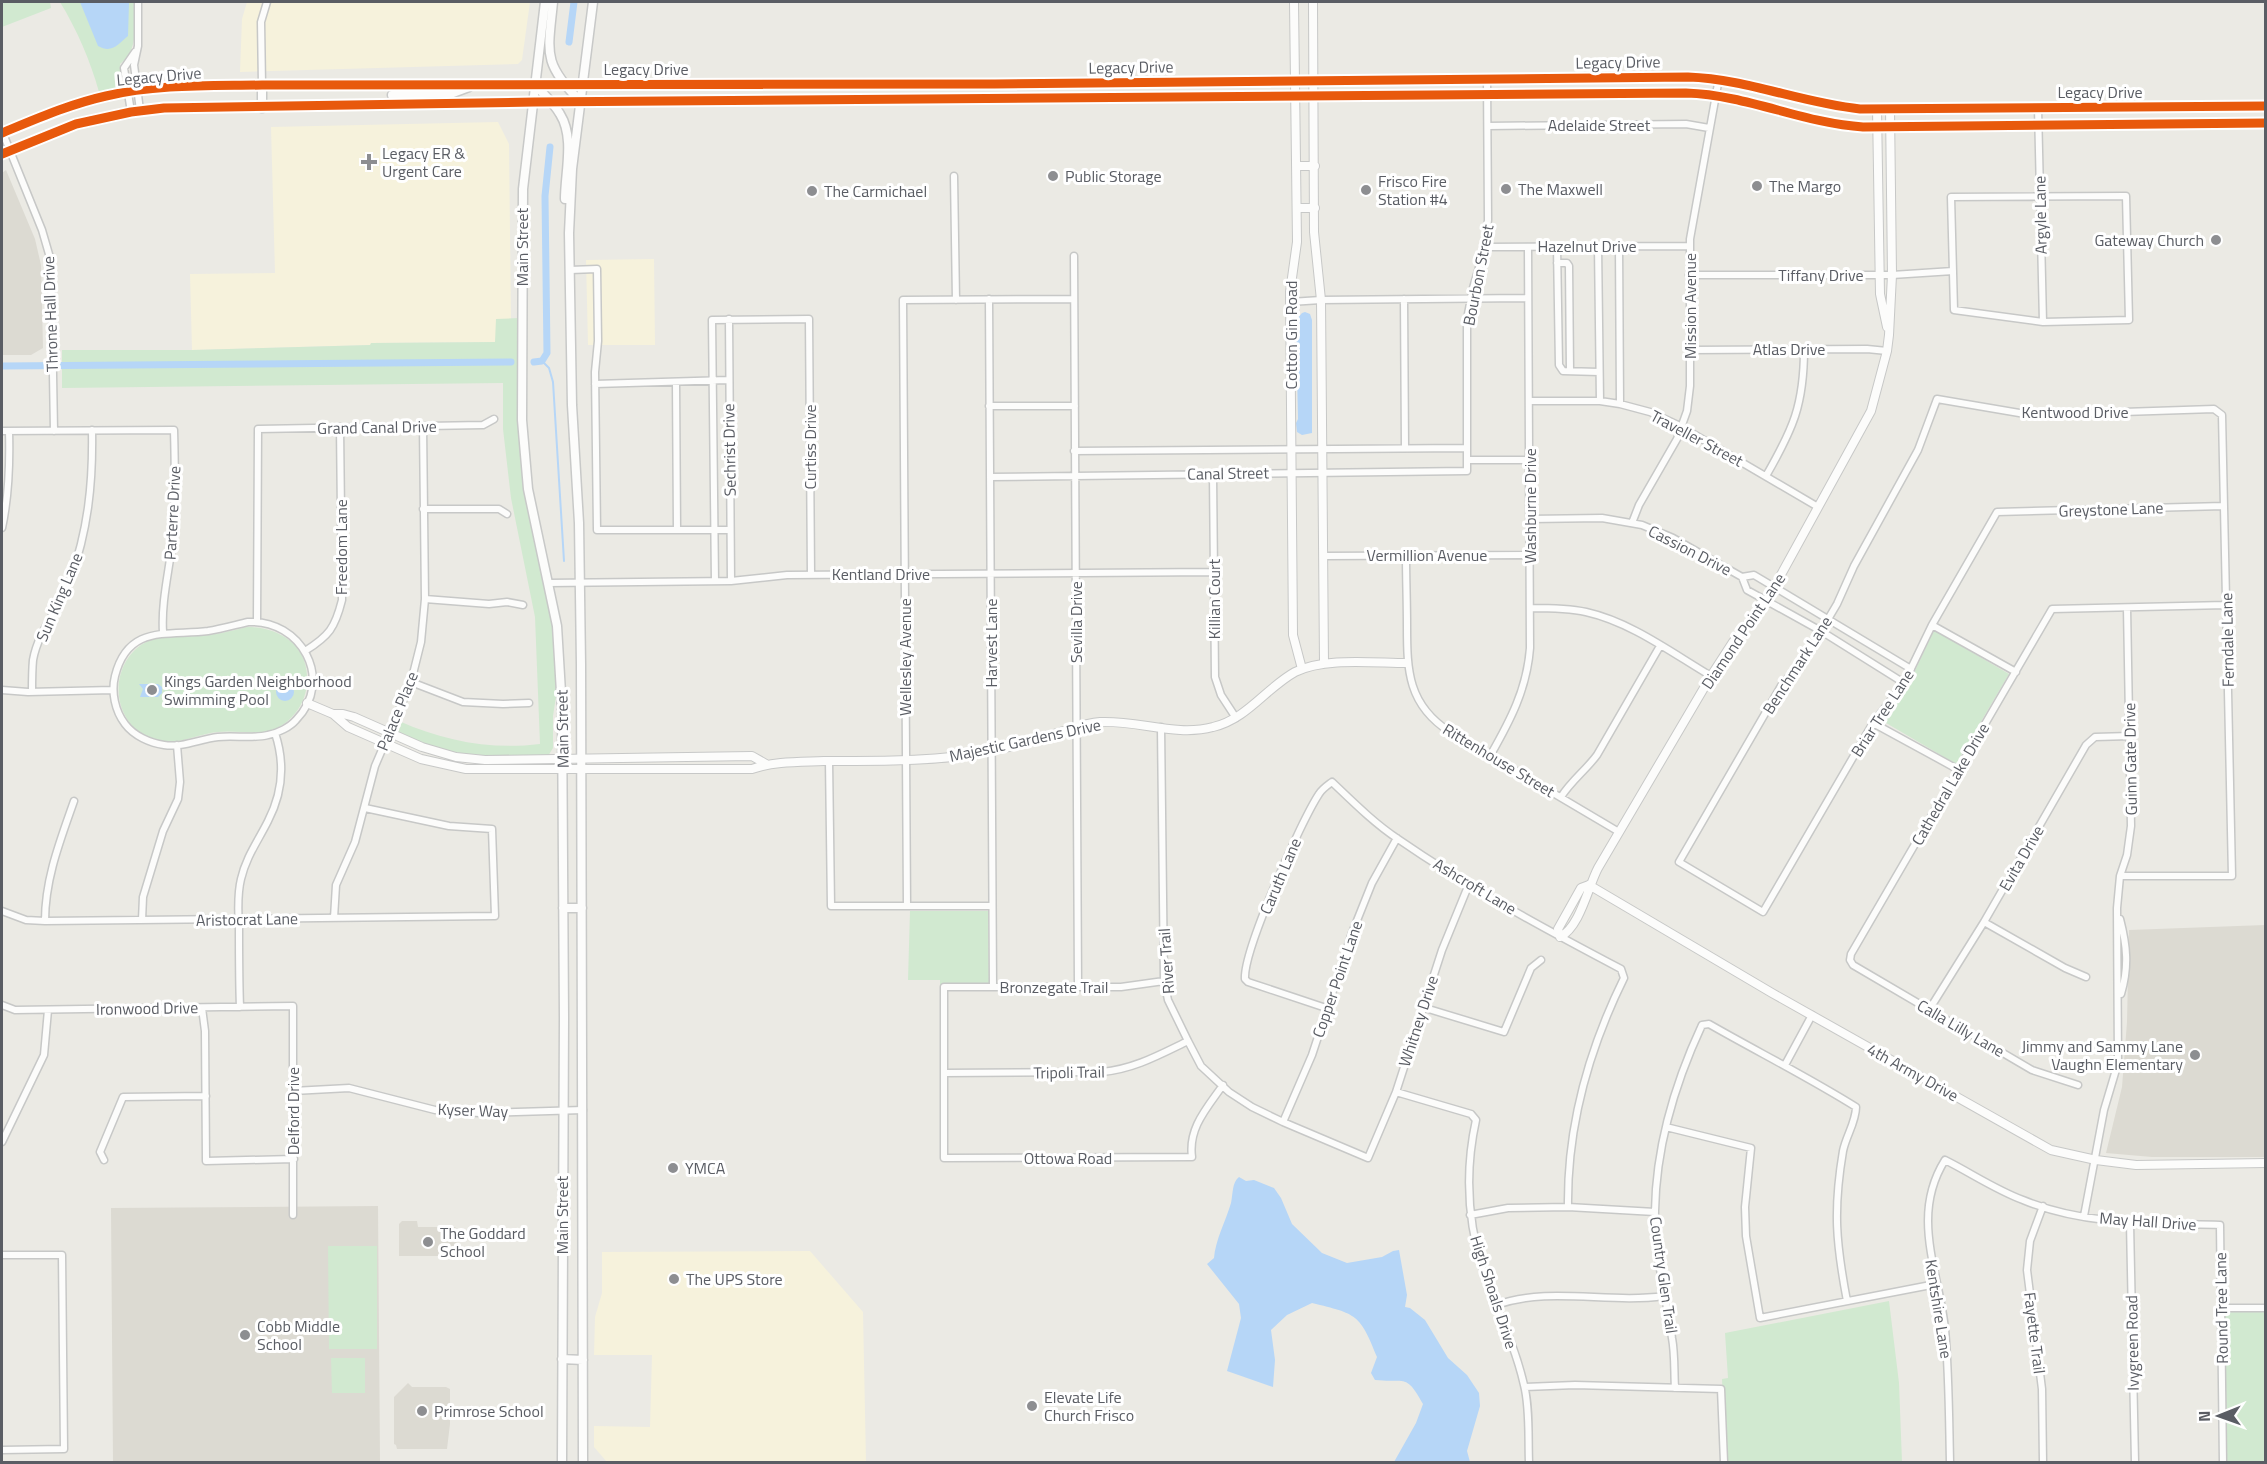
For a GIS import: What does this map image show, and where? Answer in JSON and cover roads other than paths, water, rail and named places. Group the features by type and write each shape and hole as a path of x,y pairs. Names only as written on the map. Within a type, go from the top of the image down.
{"main road":[{"name":"Main Street","path":"545,2 523,189 521,229 522,420 528,489 556,612 560,648 563,908 562,1462"},
{"path":"553,2 550,55 552,64 563,84 581,102"},
{"name":"Main Street","path":"583,1462 579,523 572,405 569,233 571,188 593,2"},
{"name":"Legacy Drive","path":"2,132 82,102 133,91 262,85 994,84 1688,76 1719,78 1766,88 1826,105 1877,109 2265,106"},
{"path":"1122,82 1123,98"},
{"path":"391,105 392,84"},
{"path":"392,95 453,93 475,84"},
{"path":"535,84 559,112 566,131 568,151 564,214 569,233"},
{"path":"719,84 719,101"},
{"path":"859,84 859,100"},
{"path":"994,84 994,99"},
{"path":"262,85 262,108"},
{"name":"Legacy Drive","path":"5,153 76,124 140,110 534,102 1686,93 1737,99 1812,120 1847,126 2265,123"},
{"path":"2265,106 2265,123"},
{"path":"563,908 582,908"},
{"path":"562,1359 583,1360"}],"street":[{"path":"131,112 134,65 138,46 138,2"},
{"path":"262,85 261,22 267,2"},
{"name":"Cotton Gin Road","path":"1294,2 1297,208 1296,251 1290,279 1293,635 1302,669"},
{"name":"Cotton Gin Road","path":"1312,2 1314,237 1321,300 1324,663"},
{"name":"Bourbon Street","path":"1467,471 1467,330 1470,299 1485,247 1488,220 1486,78"},
{"name":"Mission Avenue","path":"1632,523 1639,505 1683,428 1690,394 1689,246 1719,78"},
{"path":"133,91 140,110"},
{"name":"Argyle Lane","path":"2038,108 2043,322"},
{"name":"Diamond Point Lane","path":"1877,109 1880,294 1889,335"},
{"name":"Diamond Point Lane","path":"1560,937 1558,929 1581,888 1589,885 1711,676 1733,642 1766,602 1871,411 1889,335 1892,275 1890,109"},
{"name":"Adelaide Street","path":"1488,126 1686,124 1709,128"},
{"name":"Throne Hall Drive","path":"2,132 5,153 42,230 51,261 54,431"},
{"path":"1296,166 1315,166"},
{"path":"954,176 956,300 1074,299"},
{"path":"2040,196 2126,196 2129,320 2043,322 1954,310 1951,197 2040,196"},
{"path":"1297,208 1315,208"},
{"path":"1598,246 1600,401"},
{"path":"1619,246 1620,404"},
{"name":"Hazelnut Drive","path":"1485,247 1689,246"},
{"name":"Washburne Drive","path":"1490,756 1512,716 1523,688 1529,658 1528,247"},
{"path":"1557,247 1559,365 1563,371 1599,372"},
{"name":"Sevilla Drive","path":"1074,256 1078,987"},
{"path":"1557,263 1567,263 1569,266 1570,371"},
{"path":"570,270 597,269 598,341 595,384 597,530 730,530"},
{"name":"Tiffany Drive","path":"1689,275 1892,275 1953,271"},
{"path":"1290,302 1528,298"},
{"name":"Harvest Lane","path":"988,299 993,987"},
{"path":"1404,299 1405,448"},
{"name":"Wellesley Avenue","path":"907,906 903,300 956,300"},
{"name":"Curtiss Drive","path":"729,319 808,319 811,575"},
{"name":"Sechrist Drive","path":"715,581 712,320 729,319 731,581"},
{"path":"1766,476 1796,419 1803,389 1804,349"},
{"name":"Atlas Drive","path":"1690,350 1873,349 1887,351"},
{"path":"595,384 729,380"},
{"path":"676,382 677,530"},
{"name":"Kentwood Drive","path":"1937,399 2031,415 2214,409"},
{"name":"Benchmark Lane","path":"1763,912 1679,862 1781,686 1805,658 1837,604 1867,541 1918,450 1937,399"},
{"name":"Traveller Street","path":"1529,401 1600,401 1650,412 1683,428 1818,507"},
{"path":"989,406 1075,406"},
{"name":"Ferndale Lane","path":"2120,876 2232,876 2222,415 2214,409"},
{"name":"Grand Canal Drive","path":"256,622 258,429 483,425 494,419"},
{"name":"Palace Place","path":"334,918 336,885 356,842 375,766 411,682 421,642 425,599 423,426"},
{"name":"Freedom Lane","path":"305,651 328,634 337,620 342,600 340,428"},
{"path":"2,528 8,499 10,470 5,431 93,430"},
{"name":"Parterre Drive","path":"93,430 174,430 175,517 170,566 164,595 163,632"},
{"name":"Sun King Lane","path":"32,692 33,658 40,639 69,583 82,545 93,472 93,430"},
{"name":"Canal Street","path":"1074,451 1467,448"},
{"path":"1467,460 1529,460"},
{"name":"Canal Street","path":"990,477 1467,471"},
{"name":"Killian Court","path":"1213,474 1215,677 1221,695 1236,718"},
{"name":"Greystone Lane","path":"1997,512 2224,506"},
{"path":"423,509 499,509 507,514"},
{"name":"Briar Tree Lane","path":"1763,912 1874,723 1904,683 1932,625 1997,512"},
{"name":"Cassion Drive","path":"1530,519 1602,518 1632,523 1673,538 1742,577 1754,575 1911,669"},
{"name":"Vermillion Avenue","path":"1324,556 1530,555"},
{"name":"Rittenhouse Street","path":"1406,556 1407,663 1414,693 1431,718 1450,732 1619,832"},
{"name":"Kentland Drive","path":"549,584 731,581 779,575 1214,572"},
{"name":"Cassion Drive","path":"1742,577 1747,590 1821,631 1904,683"},
{"path":"425,599 489,604 507,602 524,605"},
{"path":"2127,608 2226,605"},
{"path":"1530,608 1567,609 1597,615 1625,626 1711,676"},
{"name":"Cathedral Lake Drive","path":"1850,960 1851,954 2052,609 2127,608"},
{"name":"Guinn Gate Drive","path":"2084,1216 2104,1110 2118,1064 2117,908 2120,876 2127,855 2131,826 2127,608"},
{"path":"256,622 276,626 291,635 305,651 312,671 311,693 297,719 275,733 218,737 177,745 152,742 125,725 117,708 113,690 115,673 127,651 145,638 163,632 208,631 256,622"},
{"path":"1932,625 2016,672"},
{"path":"1561,797 1597,755 1660,646"},
{"name":"Majestic Gardens Drive","path":"307,703 333,714 348,727 421,759 466,769 752,770 766,764 946,758 991,751 1077,727 1106,722 1199,730 1222,725 1236,718 1284,679 1302,669 1324,663 1407,663"},
{"path":"411,682 463,702 529,703"},
{"path":"2,690 32,692 113,690"},
{"name":"Majestic Gardens Drive","path":"333,714 343,714 422,747 456,757 485,760 752,756 766,764"},
{"path":"1874,723 1959,770"},
{"name":"River Trail","path":"1161,727 1164,981 1168,1000 1201,1066 1222,1086 1252,1107 1368,1158"},
{"path":"240,1007 238,919 240,880 248,858 269,820 282,774 282,754 275,733"},
{"name":"Evita Drive","path":"1929,1010 1984,922 2086,745 2095,737 2130,736"},
{"path":"142,920 143,897 148,878 163,831 178,799 180,782 177,745"},
{"path":"682,756 682,770"},
{"path":"829,761 831,906 992,906"},
{"name":"Ashcroft Lane","path":"1332,782 1397,838 1560,937 1621,969 1624,978 1610,1007 1590,1061 1574,1127 1567,1188 1568,1208"},
{"name":"Caruth Lane","path":"1326,1008 1245,979 1245,970 1261,922 1300,829 1320,792 1332,782"},
{"path":"45,921 45,900 49,880 74,801"},
{"name":"Aristocrat Lane","path":"2,911 26,920 45,921 495,916 492,830 448,826 365,808"},
{"name":"Copper Point Lane","path":"1283,1122 1312,1056 1352,933 1372,883 1397,838"},
{"name":"Whitney Drive","path":"1368,1158 1396,1092 1442,950 1470,884"},
{"name":"4th Army Drive","path":"1589,885 2050,1150 2096,1160 2136,1165 2265,1163"},
{"path":"1984,922 2065,968 2086,977"},
{"path":"1422,1007 1504,1032 1531,968 1541,960"},
{"name":"Calla Lilly Lane","path":"1850,960 1853,965 2032,1070 2078,1085"},
{"name":"Bronzegate Trail","path":"944,1073 944,987 1121,987 1164,981"},
{"name":"Ironwood Drive","path":"2,1005 15,1010 293,1006"},
{"name":"Delford Drive","path":"293,1006 293,1215"},
{"path":"202,1008 206,1031 206,1161 294,1159"},
{"path":"2,1142 44,1055 48,1010"},
{"path":"1812,1015 1785,1065 1856,1107 1856,1114 1844,1146 1837,1188 1836,1225 1847,1301"},
{"name":"Country Glen Trail","path":"1675,1388 1673,1340 1664,1296 1655,1212 1658,1165 1665,1127 1685,1060 1702,1025 1709,1024 1785,1065"},
{"name":"Tripoli Trail","path":"944,1073 1121,1070 1143,1063 1188,1041"},
{"name":"Ottowa Road","path":"944,1073 944,1158 1192,1157 1190,1144 1193,1131 1222,1086"},
{"name":"Kyser Way","path":"293,1091 349,1088 445,1111 479,1113 583,1110"},
{"name":"High Shoals Drive","path":"1396,1092 1471,1114 1476,1120 1469,1149 1470,1215 1479,1257 1525,1387 1529,1462"},
{"path":"104,1160 100,1152 123,1097 206,1096"},
{"path":"1665,1127 1751,1148 1745,1207 1746,1236 1760,1318 1936,1284"},
{"name":"May Hall Drive","path":"1945,1160 2023,1201 2084,1216 2130,1222 2220,1224"},
{"name":"Kentshire Lane","path":"1945,1160 1938,1172 1928,1226 1929,1248 1944,1326 1948,1374 1950,1462"},
{"name":"Fayette Trail","path":"2043,1206 2030,1241 2027,1270 2042,1389 2043,1462"},
{"path":"1470,1215 1508,1208 1655,1212"},
{"name":"Ivygreen Road","path":"2130,1222 2135,1462"},
{"name":"Round Tree Lane","path":"2220,1224 2223,1462"},
{"path":"2,1255 62,1255 64,1449 2,1450"},
{"path":"1496,1305 1526,1297 1641,1299 1664,1296"},
{"path":"2221,1308 2265,1308"},
{"path":"1525,1387 1575,1385 1721,1389 1724,1462"}],"water":[{"path":"80,2 129,3 128,36 111,48 98,46"},
{"path":"1305,312 1310,314 1312,320 1312,433 1302,435 1297,432 1296,423 1298,419 1296,320"},
{"path":"285,683 291,686 294,692 291,698 285,701 279,698 276,692 279,686"},
{"name":"Kings Garden Neighborhood Swimming Pool","path":"139,684 158,684 162,687 162,693 158,697 140,697 143,689"},
{"path":"1239,1177 1274,1188 1292,1224 1322,1253 1347,1263 1382,1257 1399,1250 1407,1295 1405,1307 1410,1308 1425,1320 1448,1358 1467,1375 1479,1393 1480,1406 1467,1451 1470,1462 1394,1462 1416,1423 1423,1404 1409,1384 1399,1381 1375,1380 1371,1373 1377,1357 1366,1332 1355,1318 1339,1310 1312,1303 1287,1315 1271,1330 1275,1360 1273,1387 1227,1371 1241,1318 1239,1304 1207,1264 1214,1258 1218,1238 1231,1203 1234,1185"}],"waterway":[{"path":"569,42 574,2"},
{"path":"534,362 542,361 547,353 545,196 550,147"},
{"path":"542,361 549,368 553,382 564,561"},
{"path":"2,366 511,362"}],"place":[{"name":"Legacy ER & Urgent Care","path":"369,162"},
{"name":"Public Storage","path":"1053,176"},
{"name":"The Margo","path":"1757,186"},
{"name":"The Maxwell","path":"1506,189"},
{"name":"Frisco Fire Station #4","path":"1366,190"},
{"name":"The Carmichael","path":"812,191"},
{"name":"Gateway Church","path":"2216,240"},
{"name":"Kings Garden Neighborhood Swimming Pool","path":"152,690"},
{"name":"Jimmy and Sammy Lane Vaughn Elementary","path":"2195,1055"},
{"name":"YMCA","path":"673,1168"},
{"name":"The Goddard School","path":"428,1242"},
{"name":"The UPS Store","path":"674,1279"},
{"name":"Cobb Middle School","path":"245,1335"},
{"name":"Elevate Life Church Frisco","path":"1032,1406"},
{"name":"Primrose School","path":"422,1411"}]}
